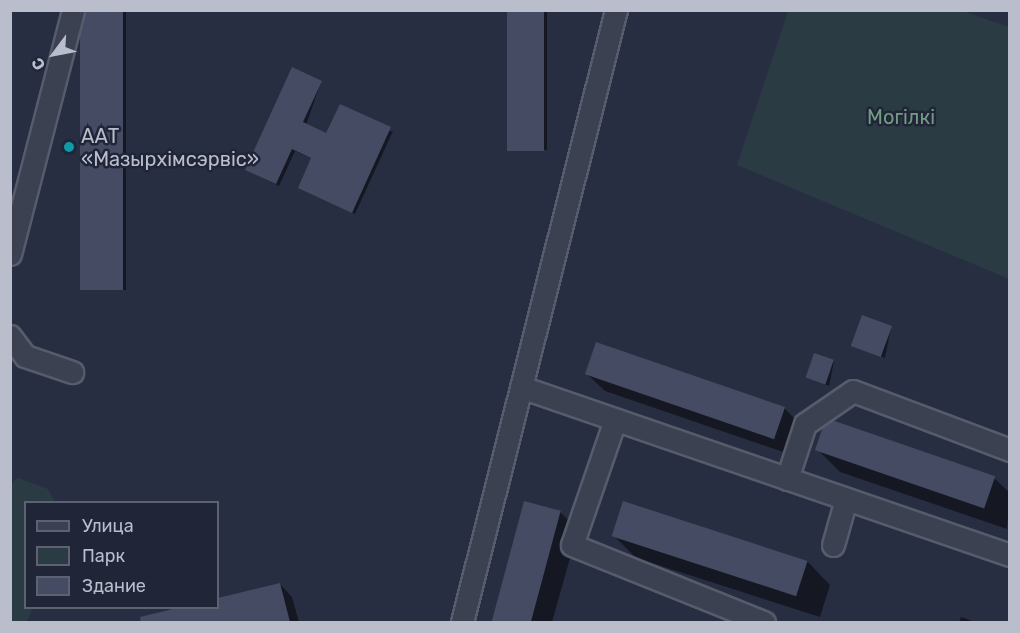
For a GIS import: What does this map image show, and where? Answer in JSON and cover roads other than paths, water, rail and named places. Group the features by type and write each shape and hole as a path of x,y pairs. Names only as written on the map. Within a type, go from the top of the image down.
{"lane":[{"path":"10,254 73,10"},
{"path":"462,622 616,10"},
{"path":"10,336 25,356 72,372"},
{"path":"521,387 1010,555"},
{"path":"787,478 805,424 852,391 1010,450"},
{"path":"615,420 572,545 764,622"},
{"path":"833,545 846,499"}],"place":[{"name":"ААТ «Мазырхімсэрвіс»","path":"69,147"}],"park label":[{"name":"Могілкі","path":"901,117"}]}
